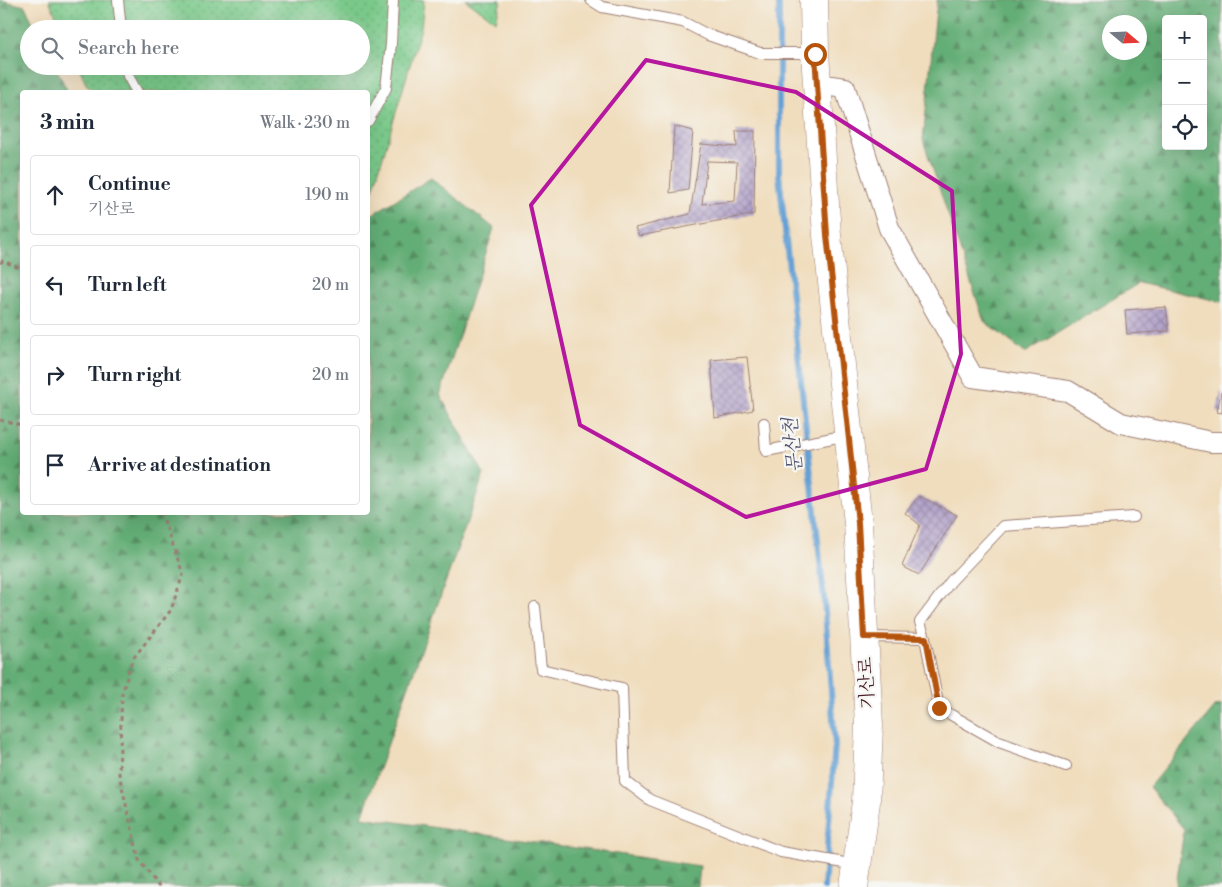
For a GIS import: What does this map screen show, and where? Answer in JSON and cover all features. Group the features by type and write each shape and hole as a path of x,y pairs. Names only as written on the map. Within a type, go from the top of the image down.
{"main road":[{"name":"기산로","path":"814,0 804,53 817,84 827,235 858,523 869,725 866,802 850,872"}],"street":[{"path":"817,84 845,88 889,228 973,377 1068,391 1120,423 1211,442 1222,442"}],"lane":[{"path":"118,0 121,20"},
{"path":"370,117 386,88 393,0"},
{"path":"591,0 602,7 683,22 708,35 760,53 804,53"},
{"path":"128,75 136,90"},
{"path":"764,422 766,451 849,435"},
{"path":"1066,766 999,742 939,708 926,638 920,622 951,581 1003,526 1134,517"},
{"path":"535,607 541,668 622,688 625,781 650,800 781,852 812,858 850,872"},
{"path":"864,637 926,638"}],"path":[{"path":"0,263 3,261 20,268"},
{"path":"0,420 20,425"},
{"path":"159,887 139,860 119,774 122,694 132,660 171,610 183,574 162,515"}],"highlighted area":[{"path":"646,60 796,92 952,191 961,354 926,469 746,517 580,425 531,205"}],"green space":[{"path":"0,0 25,6 32,20 20,20 20,75 60,75 67,90 20,90 20,515 370,515 370,216 431,178 494,228 440,395 484,474 362,817 700,866 698,887 0,887"},
{"path":"49,0 424,0 421,28 373,190 370,191 370,90 94,90 86,84 82,75 370,75 370,20 58,20"},
{"path":"465,0 501,0 496,21"},
{"path":"937,0 1222,0 1222,302 1139,283 1025,353 984,321 923,140"},
{"path":"1222,705 1222,887 1176,887 1184,829 1149,787 1216,706"}],"building":[{"path":"674,126 693,131 688,190 670,193"},
{"path":"736,131 755,131 754,214 639,236 635,228 690,214 701,144 737,147","holes":["707,161 737,162 735,201 702,204"]},
{"path":"1166,307 1169,331 1127,334 1125,310"},
{"path":"747,357 753,410 715,418 711,360"},
{"path":"1222,392 1222,413 1217,412"},
{"path":"919,496 957,515 919,575 902,566 920,525 905,513"}],"waterway":[{"name":"문산천","path":"779,0 779,174 824,598 835,745 824,887"}],"route":[{"path":"815,54 827,235 858,523 864,637 926,638 939,708"}]}
